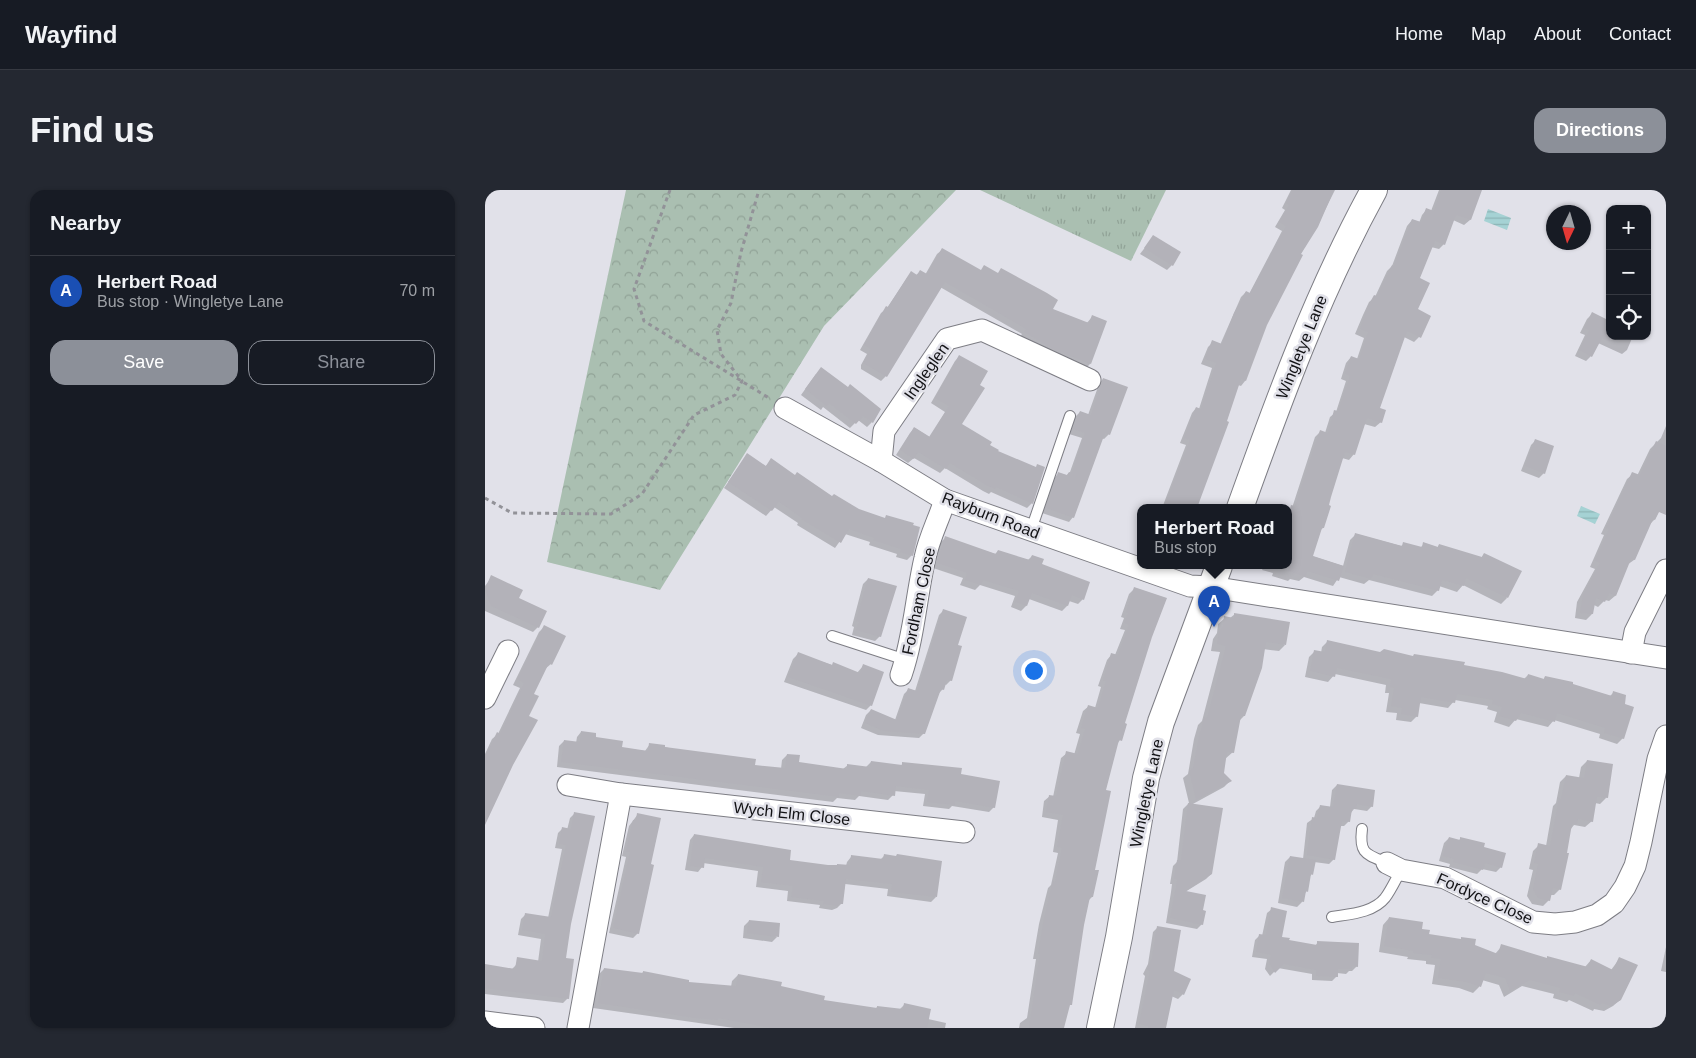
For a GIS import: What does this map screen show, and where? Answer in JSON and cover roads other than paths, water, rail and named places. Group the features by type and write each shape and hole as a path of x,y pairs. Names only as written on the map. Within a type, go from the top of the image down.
{"street":[{"name":"Wingletye Lane","path":"1241,504 1304,334 1374,190"},
{"name":"Ingleglen","path":"881,461 884,431 947,338 982,330 1090,380"},
{"name":"Rayburn Road","path":"785,408 881,461 945,500 1137,567"},
{"name":"Fordham Close","path":"904,667 925,556 945,500"},
{"name":"Rayburn Road","path":"1142,569 1190,586 1215,576 1666,658"},
{"path":"1631,653 1635,632 1666,570"},
{"name":"Wingletye Lane","path":"1100,1028 1119,937 1146,778 1161,722 1215,576"},
{"path":"485,698 508,651"},
{"name":"Fordyce Close","path":"1394,866 1445,878 1533,922 1555,924 1575,922 1597,915 1614,903 1625,887 1635,866 1658,759 1666,736"},
{"name":"Wych Elm Close","path":"568,785 621,794 964,832"},
{"path":"578,1028 621,794"},
{"path":"485,1022 534,1028"}],"lane":[{"path":"1031,530 1070,416"},
{"path":"832,636 904,667"},
{"path":"1333,918 1367,910 1385,898 1394,866 1365,852 1361,844 1362,829"}],"water":[{"path":"1488,209 1511,218 1507,230 1484,221"},
{"path":"1581,506 1600,514 1595,524 1577,516"}],"place":[{"name":"Herbert Road","path":"1214,627"}]}
